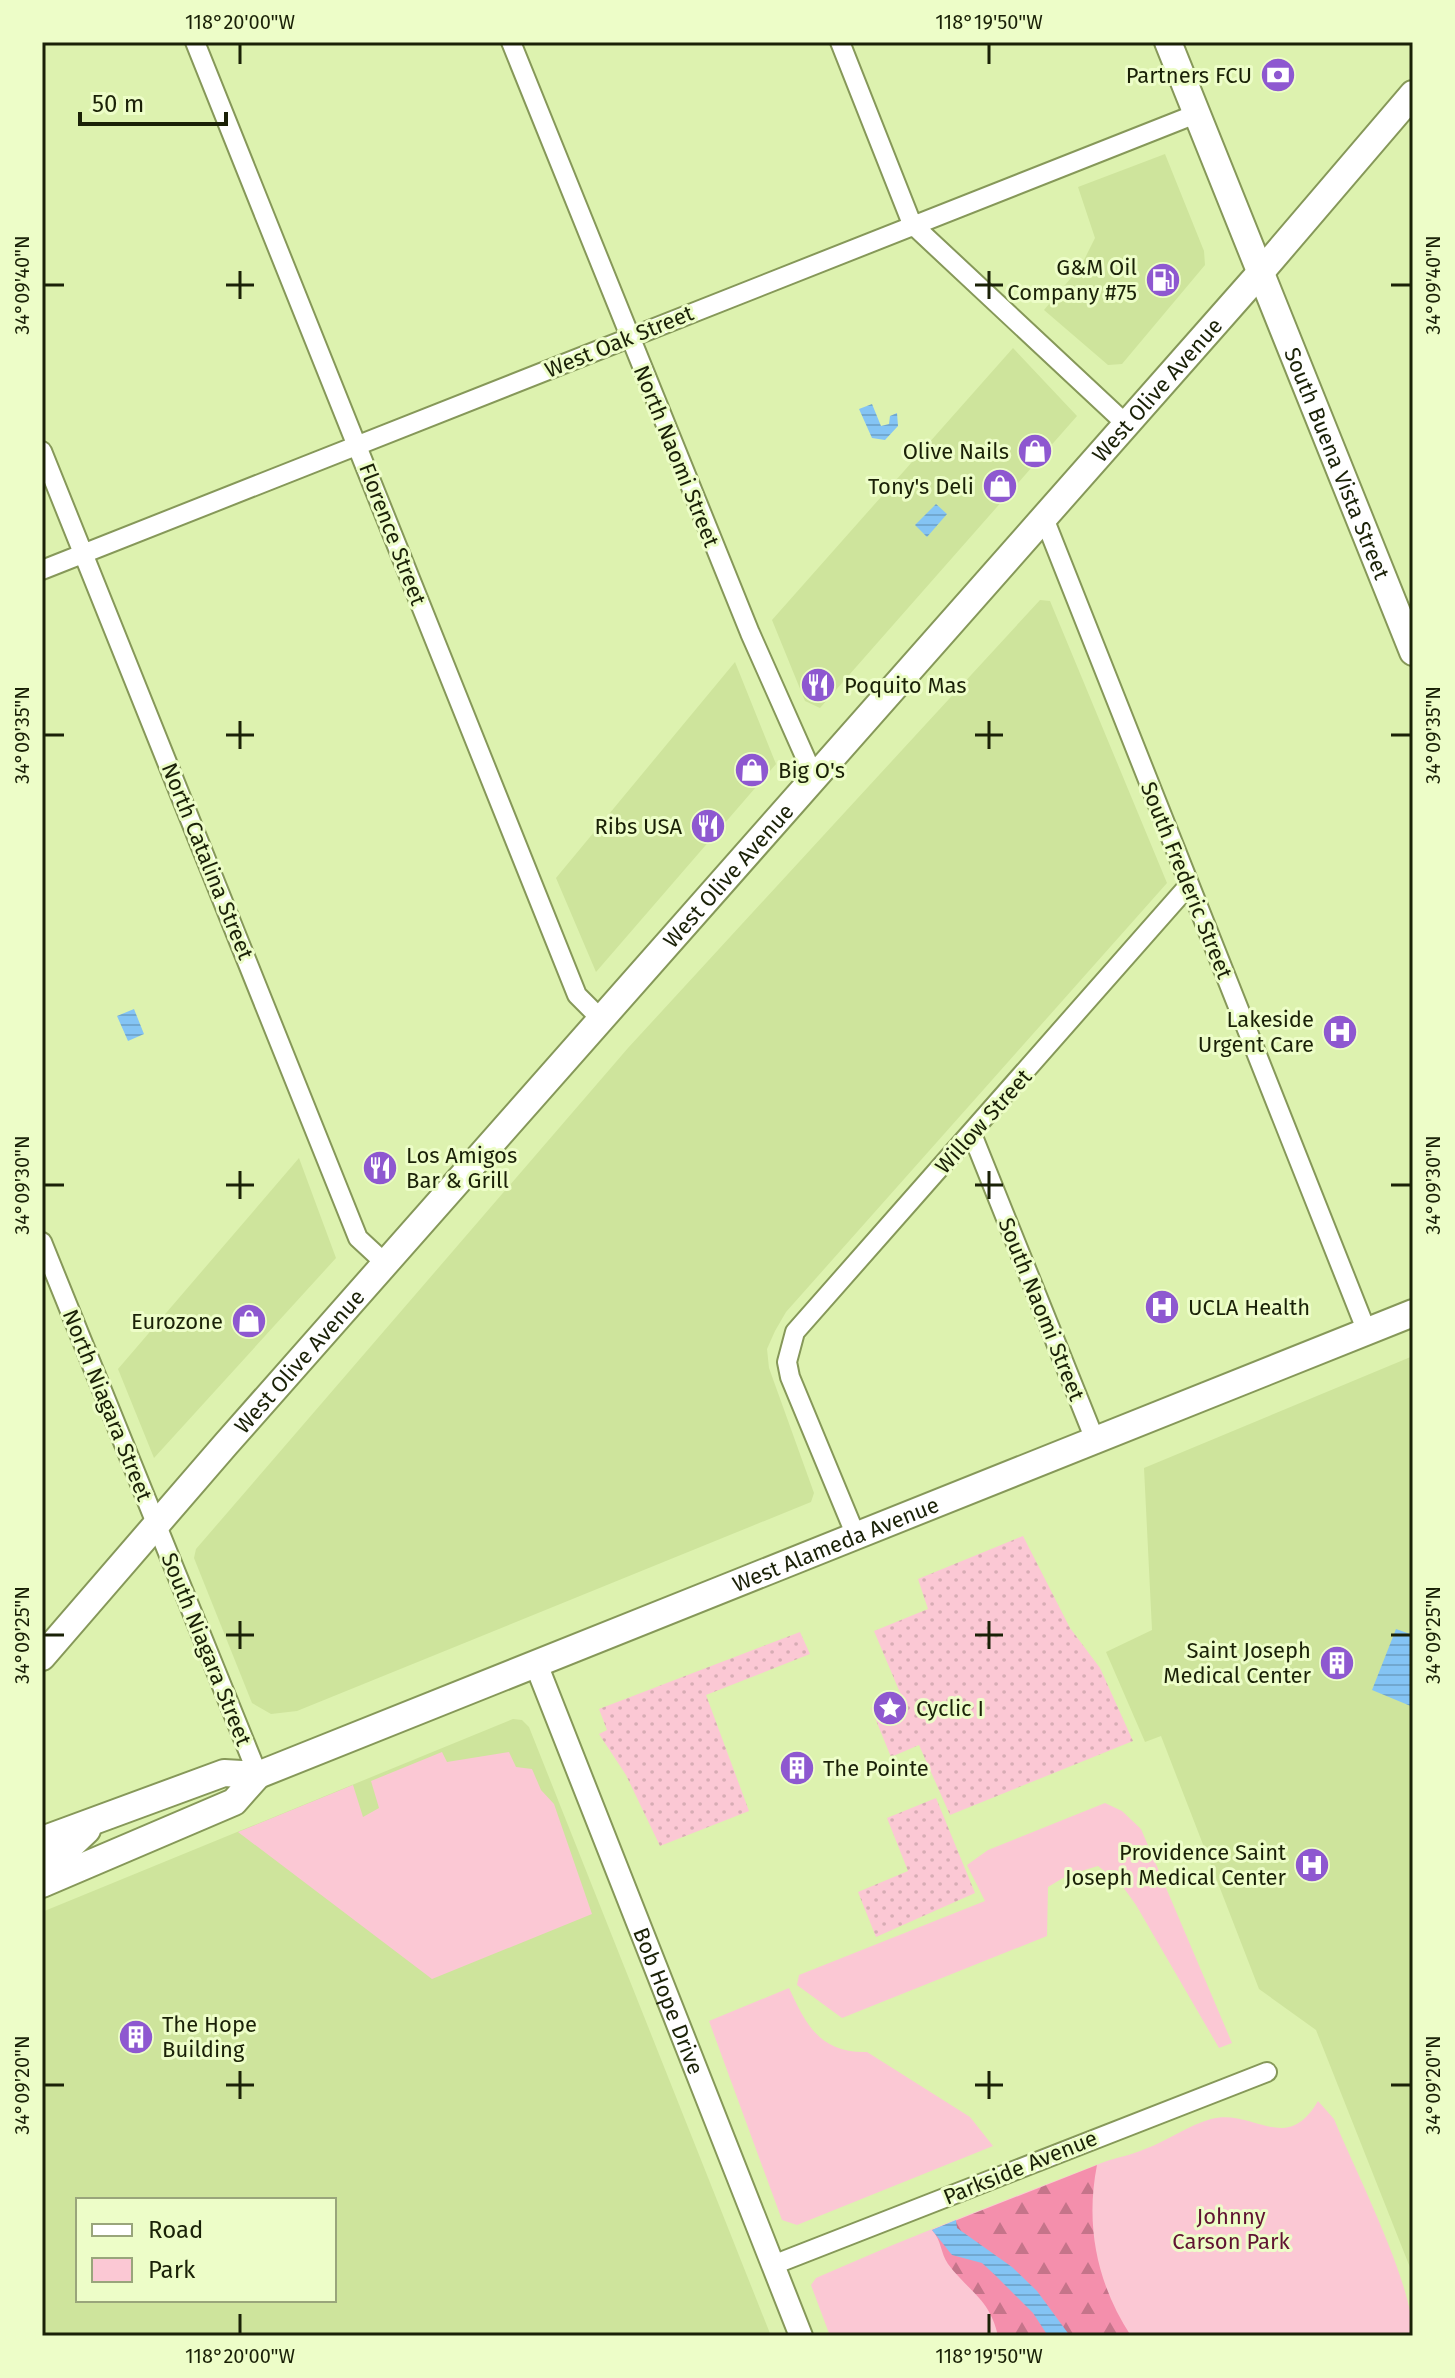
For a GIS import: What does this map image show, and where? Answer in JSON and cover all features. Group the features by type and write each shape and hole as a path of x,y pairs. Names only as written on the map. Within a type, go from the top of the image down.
{"main road":[{"name":"South Buena Vista Street","path":"1168,42 1413,652"},
{"name":"West Olive Avenue","path":"42,1657 156,1523 1260,273 1413,94"},
{"name":"West Alameda Avenue","path":"42,1840 224,1773 258,1775 1413,1313"},
{"name":"West Alameda Avenue","path":"42,1884 234,1802 258,1775"},
{"name":"West Alameda Avenue","path":"42,1862 67,1849 98,1819"}],"street":[{"name":"Florence Street","path":"195,42 577,995 601,1019"},
{"name":"North Naomi Street","path":"511,42 628,337 814,777"},
{"path":"840,42 912,224 1126,424"},
{"name":"West Oak Street","path":"42,570 1196,114"},
{"name":"North Catalina Street","path":"42,451 358,1238 385,1263"},
{"name":"South Frederic Street","path":"1044,518 1367,1332"},
{"name":"Willow Street","path":"856,1536 787,1362 795,1332 1189,885"},
{"name":"South Naomi Street","path":"972,1134 1095,1440"},
{"name":"North Niagara Street","path":"42,1242 156,1523"},
{"name":"South Niagara Street","path":"156,1523 258,1775"},
{"name":"Bob Hope Drive","path":"536,1664 801,2336"},
{"name":"Parkside Avenue","path":"773,2265 1267,2072"}],"shaded area":[{"path":"1165,154 1204,251 1205,265 1122,364 1108,365 1044,310 1081,266 1095,238 1078,187"},
{"path":"1013,348 1077,416 820,708 805,701 772,620"},
{"path":"1040,600 1050,601 1167,883 786,1312 775,1331 767,1349 769,1368 814,1493 811,1502 297,1711 271,1714 252,1703 194,1558 196,1549 628,1048"},
{"path":"735,662 776,764 596,972 556,878"},
{"path":"299,1158 336,1258 154,1458 118,1369"},
{"name":"Providence Saint Joseph Medical Center","path":"1413,1356 1413,2275 1316,2030 1259,1989 1161,1736 1145,1742 1106,1652 1152,1630 1144,1468"},
{"path":"513,1719 522,1720 529,1727 771,2336 42,2336 42,1912"}],"green space":[{"path":"1023,1536 1070,1628 1100,1668 1133,1741 950,1815 919,1745 891,1757 871,1708 901,1695 874,1631 928,1609 918,1579"},
{"path":"800,1632 810,1654 706,1695 749,1811 660,1846 626,1775 599,1734 607,1730 599,1709"},
{"path":"442,1752 447,1762 509,1752 516,1767 532,1769 541,1790 554,1804 592,1914 432,1979 238,1832 353,1785 363,1817 379,1808 371,1781"},
{"path":"936,1798 975,1893 876,1937 858,1892 908,1871 887,1818"},
{"path":"1105,1803 1122,1811 1141,1829 1232,2043 1219,2048 1136,1905 1121,1884 1098,1866 1068,1875 1048,1887 1047,1936 842,2018 797,1985 799,1975 985,1901 967,1865 988,1850"},
{"path":"789,1988 809,2025 826,2042 837,2048 867,2052 970,2117 993,2146 797,2225 782,2220 709,2021"},
{"name":"Johnny Carson Park","path":"1318,2101 1334,2119 1382,2228 1404,2287 1413,2336 830,2336 811,2285 816,2278 995,2204 1153,2146 1211,2119 1227,2117 1281,2128 1294,2125 1306,2117"},
{"path":"1097,2165 1092,2210 1097,2254 1110,2296 1131,2336 998,2336 990,2313 948,2264 932,2230"}],"water":[{"path":"872,404 881,426 889,424 890,416 897,413 898,426 885,440 872,438 859,409"},
{"path":"936,504 947,514 927,537 915,525"},
{"path":"134,1009 144,1034 128,1041 117,1016"},
{"path":"1396,1629 1413,1635 1413,1707 1372,1690"},
{"path":"956,2220 957,2228 1012,2267 1037,2291 1070,2336 1048,2336 1033,2313 982,2263 952,2255 932,2230"}],"place":[{"name":"Partners FCU","path":"1278,75"},
{"name":"G&M Oil Company #75","path":"1163,280"},
{"name":"Olive Nails","path":"1035,451"},
{"name":"Tony's Deli","path":"1000,486"},
{"name":"Poquito Mas","path":"818,685"},
{"name":"Big O's","path":"752,770"},
{"name":"Ribs USA","path":"708,826"},
{"name":"Lakeside Urgent Care","path":"1340,1032"},
{"name":"Los Amigos Bar & Grill","path":"380,1168"},
{"name":"UCLA Health","path":"1162,1307"},
{"name":"Eurozone","path":"249,1321"},
{"name":"Saint Joseph Medical Center","path":"1337,1663"},
{"name":"Cyclic I","path":"890,1708"},
{"name":"The Pointe","path":"797,1768"},
{"name":"Providence Saint Joseph Medical Center","path":"1312,1865"},
{"name":"The Hope Building","path":"136,2037"}]}
